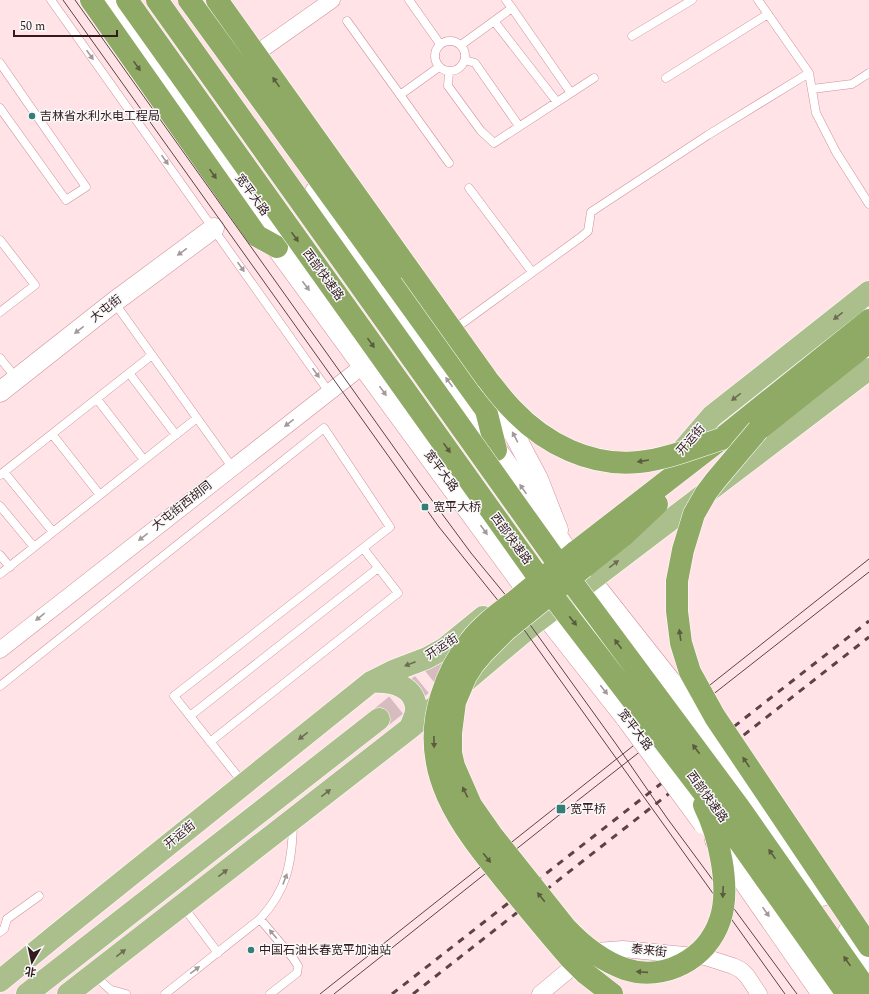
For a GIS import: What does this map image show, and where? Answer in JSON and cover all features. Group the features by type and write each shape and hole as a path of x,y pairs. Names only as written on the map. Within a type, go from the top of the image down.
{"highway":[{"path":"91,0 257,236 277,247"},
{"name":"西部快速路","path":"127,0 539,578 724,819 847,994"},
{"name":"西部快速路","path":"157,0 557,562 739,807 869,993"},
{"path":"189,0 486,410 496,450"},
{"path":"217,0 486,379 521,418 556,444 577,454 597,460 619,462 639,462 666,456 740,435"},
{"path":"869,320 740,435 694,514 683,550 677,581 677,611 681,642 690,672 715,717 869,946"},
{"path":"612,994 585,973 553,939 476,844 457,815 443,786 434,754 434,729 436,716 449,673 470,641 485,625 574,553 869,342"},
{"path":"682,764 709,816 721,856 724,882 721,919 706,946 688,962 650,973 637,972 625,969 605,960 576,939 482,822 469,800 454,766 451,753 451,733 455,702 466,676 473,665 506,630 623,536 651,509 736,444 740,435"}],"main road":[{"name":"宽平大路","path":"112,0 270,222 277,247 546,615 627,718 704,823 823,994"},
{"path":"179,0 231,71 565,549 674,687 869,961"},
{"name":"开运街","path":"0,981 371,682 393,671 427,658 445,648 668,466 712,416 869,292"},
{"path":"740,435 806,387 869,336"},
{"path":"68,994 410,728 546,615 869,369"},
{"path":"371,682 384,681 395,683 404,687 412,696 416,707 415,715 410,728"},
{"path":"27,994 379,719"}],"street":[{"path":"332,0 231,71 288,116 506,419 538,479 565,549"},
{"name":"大屯街","path":"0,392 114,302 214,228"},
{"name":"大屯街西胡同","path":"0,650 364,365"},
{"name":"泰来街","path":"540,994 588,954 596,951 623,949 704,957 720,961 741,970 759,994"}],"lane":[{"path":"51,0 329,392"},
{"path":"409,0 440,44"},
{"path":"506,0 571,93"},
{"path":"632,36 692,0"},
{"path":"758,0 809,73 816,113 836,152 869,204"},
{"path":"461,45 512,8"},
{"path":"666,78 768,14"},
{"path":"347,21 449,163"},
{"path":"494,21 557,102"},
{"path":"451,40 461,45 466,55 465,60 459,69 449,72 439,67 436,63 435,53 440,44 451,40"},
{"path":"465,60 475,63 520,126"},
{"path":"0,63 86,187 66,200 0,108"},
{"path":"400,95 439,67"},
{"path":"449,72 448,86 481,131 494,143 594,78"},
{"path":"446,336 588,231 591,212 708,135 809,73"},
{"path":"812,89 852,84 869,73"},
{"path":"469,188 532,272"},
{"path":"0,240 35,285 0,312"},
{"path":"114,302 232,467"},
{"path":"53,532 2,473 152,355"},
{"path":"0,358 17,379"},
{"path":"129,373 176,435"},
{"path":"97,399 144,460"},
{"path":"0,574 197,418"},
{"path":"0,686 324,428 390,527 174,696 244,784"},
{"path":"52,434 100,495"},
{"path":"0,506 34,548"},
{"path":"210,742 398,594 363,548"},
{"path":"0,555 10,567"},
{"path":"190,716 378,568"},
{"path":"165,994 260,919 272,906 288,870 292,848 293,819"},
{"path":"0,932 4,929 7,919 39,896"},
{"path":"182,905 218,953"},
{"path":"260,919 298,966 297,973 270,994"},
{"path":"93,975 113,992 126,994"}],"tunnel":[{"path":"379,719 462,652"}],"tram line":[{"path":"63,0 439,527 500,603 525,631 785,994"},
{"path":"75,0 420,484 471,553 531,626 667,818 797,994"},
{"path":"320,994 869,559"},
{"path":"334,994 869,572"}],"railway":[{"path":"392,994 869,621"},
{"path":"413,994 869,637"}],"place":[{"name":"吉林省水利水电工程局","path":"32,116"},
{"name":"宽平大桥","path":"425,507"},
{"name":"宽平桥","path":"561,809"},
{"name":"中国石油长春宽平加油站","path":"251,950"}]}
